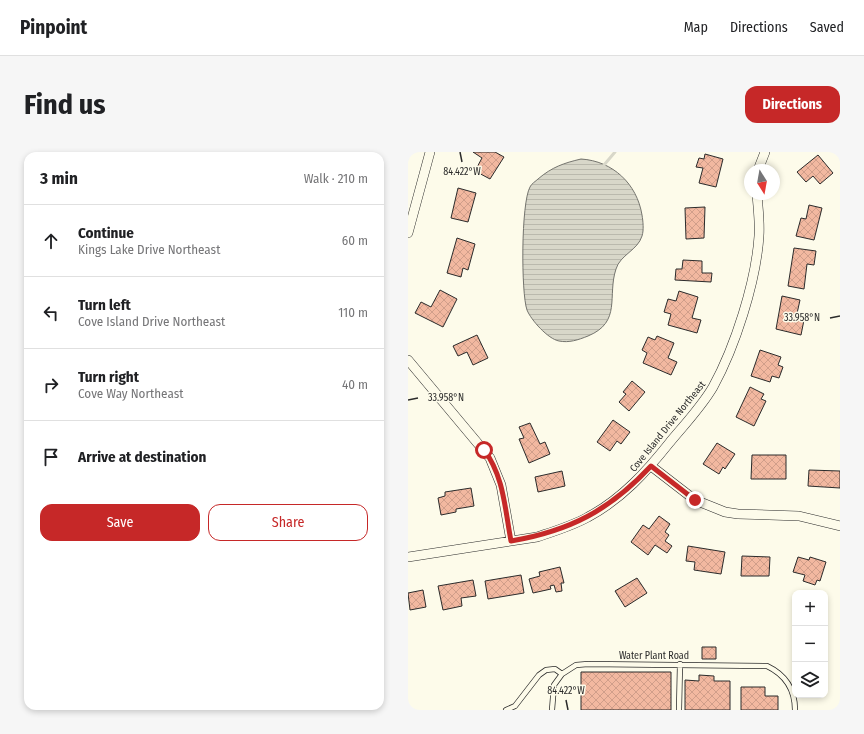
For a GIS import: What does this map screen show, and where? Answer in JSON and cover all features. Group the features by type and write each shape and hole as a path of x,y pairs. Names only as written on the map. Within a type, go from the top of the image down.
{"street":[{"path":"408,233 430,152"},
{"path":"760,164 765,152"},
{"name":"Cove Island Drive Northeast","path":"408,557 537,537 572,525 588,518 628,489 651,466 713,388 732,344 749,291 757,255 760,236 757,200"},
{"path":"408,360 490,458 501,485 511,541"},
{"path":"651,466 695,500 725,512 738,514 799,516 840,526"}],"lane":[{"name":"Water Plant Road","path":"562,674 576,665 588,664 768,666 777,671 790,684 795,710"},
{"path":"679,710 680,664"},
{"path":"506,710 515,706 543,672 554,669 562,674 554,685 552,710"}],"shaded area":[{"path":"581,159 603,164 613,169 629,184 635,193 639,204 643,231 637,245 618,264 614,279 611,307 609,316 605,323 599,330 588,336 574,341 563,342 555,340 545,333 536,324 527,310 523,268 525,211 527,196 532,184 553,168"}],"building":[{"path":"473,152 495,152 504,157 490,179 475,171 482,158"},
{"path":"705,154 723,159 716,187 699,183 703,168 696,167 699,158 704,159"},
{"path":"818,155 833,173 820,184 813,176 806,182 797,172"},
{"path":"458,188 476,193 468,222 451,218"},
{"path":"809,205 822,208 814,240 796,236 801,218 806,219"},
{"path":"705,207 704,238 686,239 685,208"},
{"path":"457,238 475,244 468,270 463,268 461,277 447,273"},
{"path":"794,248 816,251 814,265 807,264 804,289 788,286"},
{"path":"683,260 702,261 702,273 712,273 711,282 675,280 676,269 682,269"},
{"path":"440,290 457,299 443,327 415,313 421,302 431,307"},
{"path":"679,291 698,297 692,318 701,320 697,333 668,325 671,314 664,312 668,299 676,301"},
{"path":"782,296 800,300 796,318 804,320 801,335 776,329"},
{"path":"477,335 488,358 473,365 467,352 458,356 453,346"},
{"path":"657,336 674,343 668,358 677,362 671,375 643,363 647,353 642,350 648,337 655,340"},
{"path":"760,350 781,357 778,365 783,367 779,378 772,376 770,382 751,376"},
{"path":"632,381 645,392 629,411 619,402 626,394 623,392"},
{"path":"750,387 764,394 761,399 766,401 754,426 736,417"},
{"path":"613,420 630,432 621,444 617,441 610,451 597,442"},
{"path":"530,423 540,444 545,442 550,454 529,463 519,439 524,438 519,427"},
{"path":"717,443 735,454 725,469 723,467 719,474 703,464"},
{"path":"752,455 786,455 786,479 751,479"},
{"path":"809,470 840,471 840,488 808,486"},
{"path":"562,471 565,486 538,492 535,477"},
{"path":"471,488 474,506 456,509 456,512 441,515 438,498 445,496 445,492"},
{"path":"659,516 670,524 665,532 669,535 665,541 672,546 667,553 655,545 648,555 631,542 643,525 649,529"},
{"path":"688,546 725,552 721,574 694,570 695,562 686,561"},
{"path":"742,556 770,557 769,576 741,576"},
{"path":"798,557 809,560 810,557 826,562 820,581 817,580 815,585 803,581 805,575 793,572"},
{"path":"560,567 564,583 561,583 562,591 556,592 554,585 550,586 551,589 533,593 529,579 540,576 539,572"},
{"path":"521,575 524,593 488,599 485,581"},
{"path":"637,578 647,593 625,607 615,591"},
{"path":"473,580 476,596 461,598 462,606 443,610 438,586"},
{"path":"423,590 426,607 410,610 408,593"},
{"path":"702,647 716,647 716,659 702,659"},
{"path":"581,672 671,672 671,710 581,710"},
{"path":"699,675 714,676 714,681 730,681 730,710 685,710 685,680 699,681"},
{"path":"741,687 765,687 765,696 778,696 778,710 741,710"}],"waterway":[{"path":"604,165 615,152"}],"route":[{"path":"484,450 490,458 501,485 511,541 537,537 588,518 616,499 651,466 695,500"}]}
